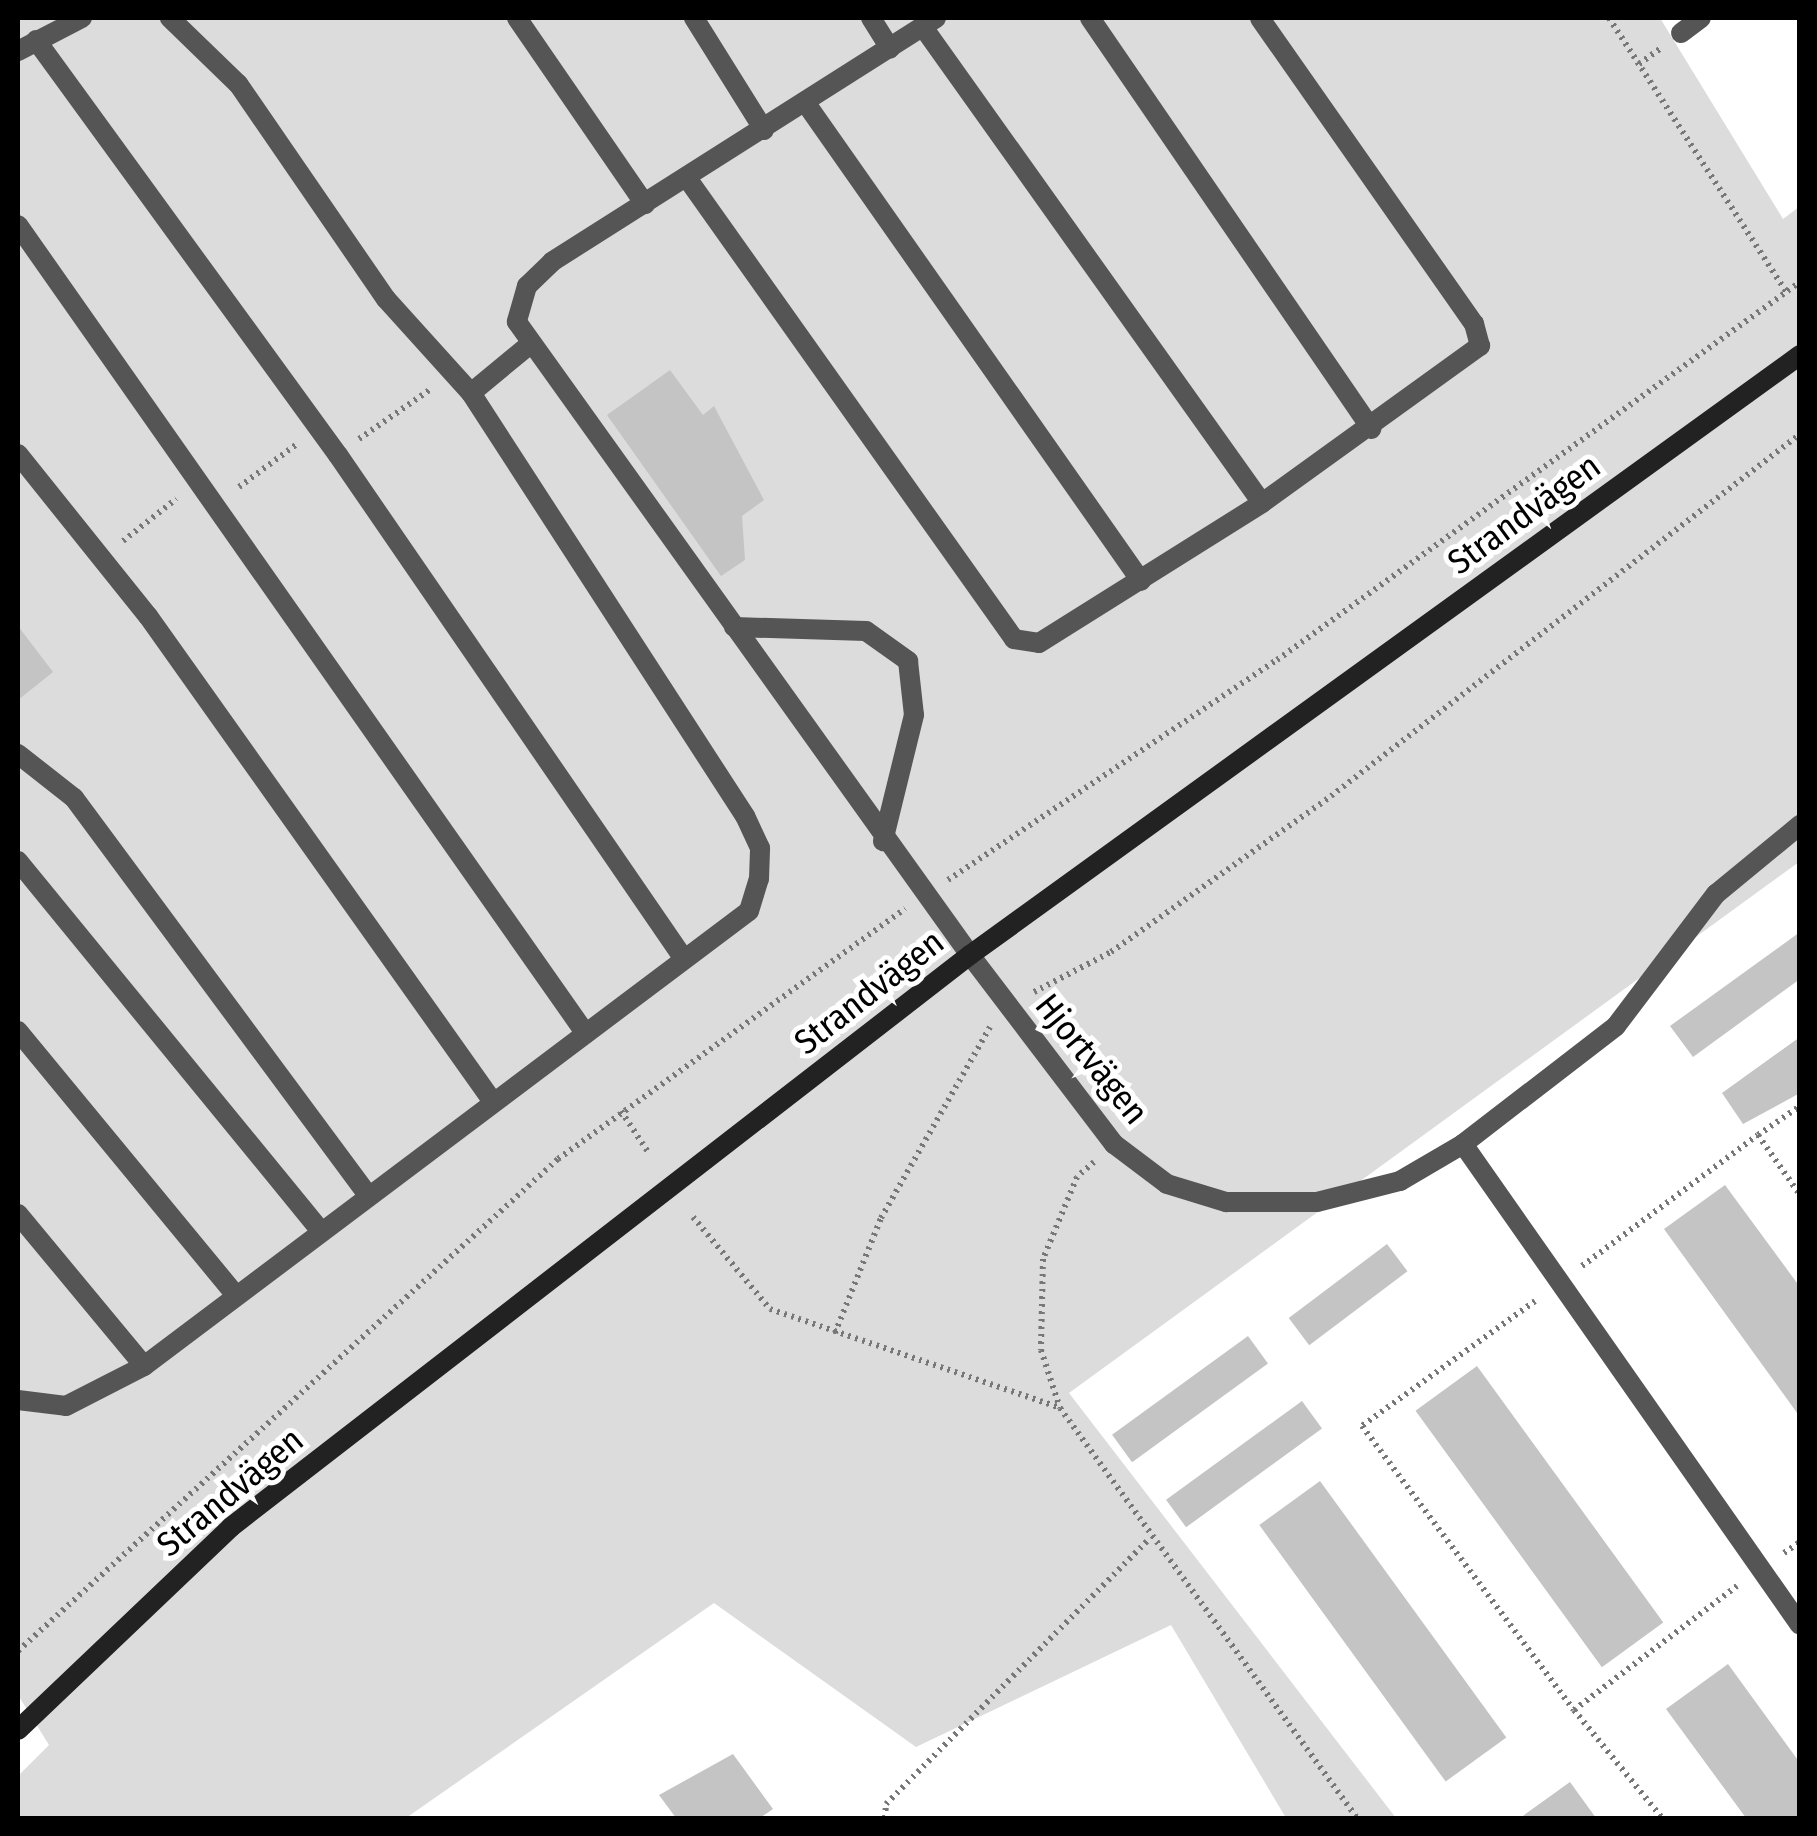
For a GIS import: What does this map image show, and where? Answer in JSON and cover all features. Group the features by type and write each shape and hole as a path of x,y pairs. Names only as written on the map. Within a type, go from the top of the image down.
{"street":[{"path":"82,18 27,45 320,428 684,959"},
{"path":"18,1400 66,1406 144,1366 318,1228 749,911 760,848 471,393 386,299 238,84 170,18"},
{"path":"517,18 645,204"},
{"path":"694,18 764,130"},
{"path":"871,18 890,48"},
{"path":"1090,18 1371,429"},
{"path":"687,178 1014,640 1052,638 1262,503 1475,357 1478,334 1260,18"},
{"path":"1681,33 1701,18"},
{"path":"471,393 530,345 517,310 534,277 929,22 1262,503"},
{"path":"805,102 1141,581"},
{"path":"18,225 586,1034"},
{"name":"Hjortvägen","path":"530,345 884,841 1008,1006 1114,1144 1167,1184 1226,1202 1317,1202 1400,1180 1463,1144 1616,1026 1716,894 1800,825"},
{"name":"Strandvägen","path":"18,1730 231,1527 970,954 1800,356"},
{"path":"18,454 102,557 491,1100"},
{"path":"734,626 866,630 908,661 914,715 884,841"},
{"path":"18,754 74,798 367,1194"},
{"path":"18,861 318,1228"},
{"path":"18,1031 234,1294"},
{"path":"1463,1144 1555,1286 1800,1625"},
{"path":"18,1214 144,1366"}],"path":[{"path":"1609,18 1786,292"},
{"path":"18,1651 621,1111 926,895 1276,660 1800,282"},
{"path":"338,454 451,375"},
{"path":"214,505 320,428"},
{"path":"835,1333 931,1123 1008,1006 1111,952 1331,796 1800,434"},
{"path":"102,557 198,482"},
{"path":"1662,1818 1574,1710 1362,1426 1800,1106"},
{"path":"621,1111 648,1152"},
{"path":"1758,1134 1800,1195"},
{"path":"1114,1144 1077,1177 1044,1259 1041,1350 1060,1408 1150,1538 1357,1818"},
{"path":"693,1217 770,1309 1060,1408"},
{"path":"885,1818 886,1804 1150,1538"},
{"path":"1574,1710 1760,1570"}],"shaded area":[{"path":"18,18 1660,18 1783,219 1799,207 1799,862 1069,1393 1396,1818 1286,1818 1171,1625 916,1747 714,1603 406,1818 18,1818 18,1776 49,1745 18,1695"}],"building":[{"path":"670,370 703,415 714,406 764,500 742,516 745,560 721,576 607,415"},
{"path":"18,626 53,672 18,700"},
{"path":"1800,932 1800,979 1693,1057 1670,1026"},
{"path":"1800,1037 1800,1093 1743,1124 1722,1093"},
{"path":"1725,1185 1800,1287 1800,1417 1664,1229"},
{"path":"1387,1244 1407,1271 1309,1345 1289,1318"},
{"path":"1248,1336 1268,1364 1132,1462 1112,1435"},
{"path":"1477,1366 1663,1622 1602,1667 1416,1411"},
{"path":"1302,1401 1322,1429 1186,1527 1166,1500"},
{"path":"1320,1481 1506,1737 1446,1782 1259,1525"},
{"path":"1728,1664 1800,1763 1800,1818 1746,1818 1666,1709"},
{"path":"733,1754 773,1809 760,1818 676,1818 659,1795"},
{"path":"1570,1782 1596,1818 1520,1818"}]}
